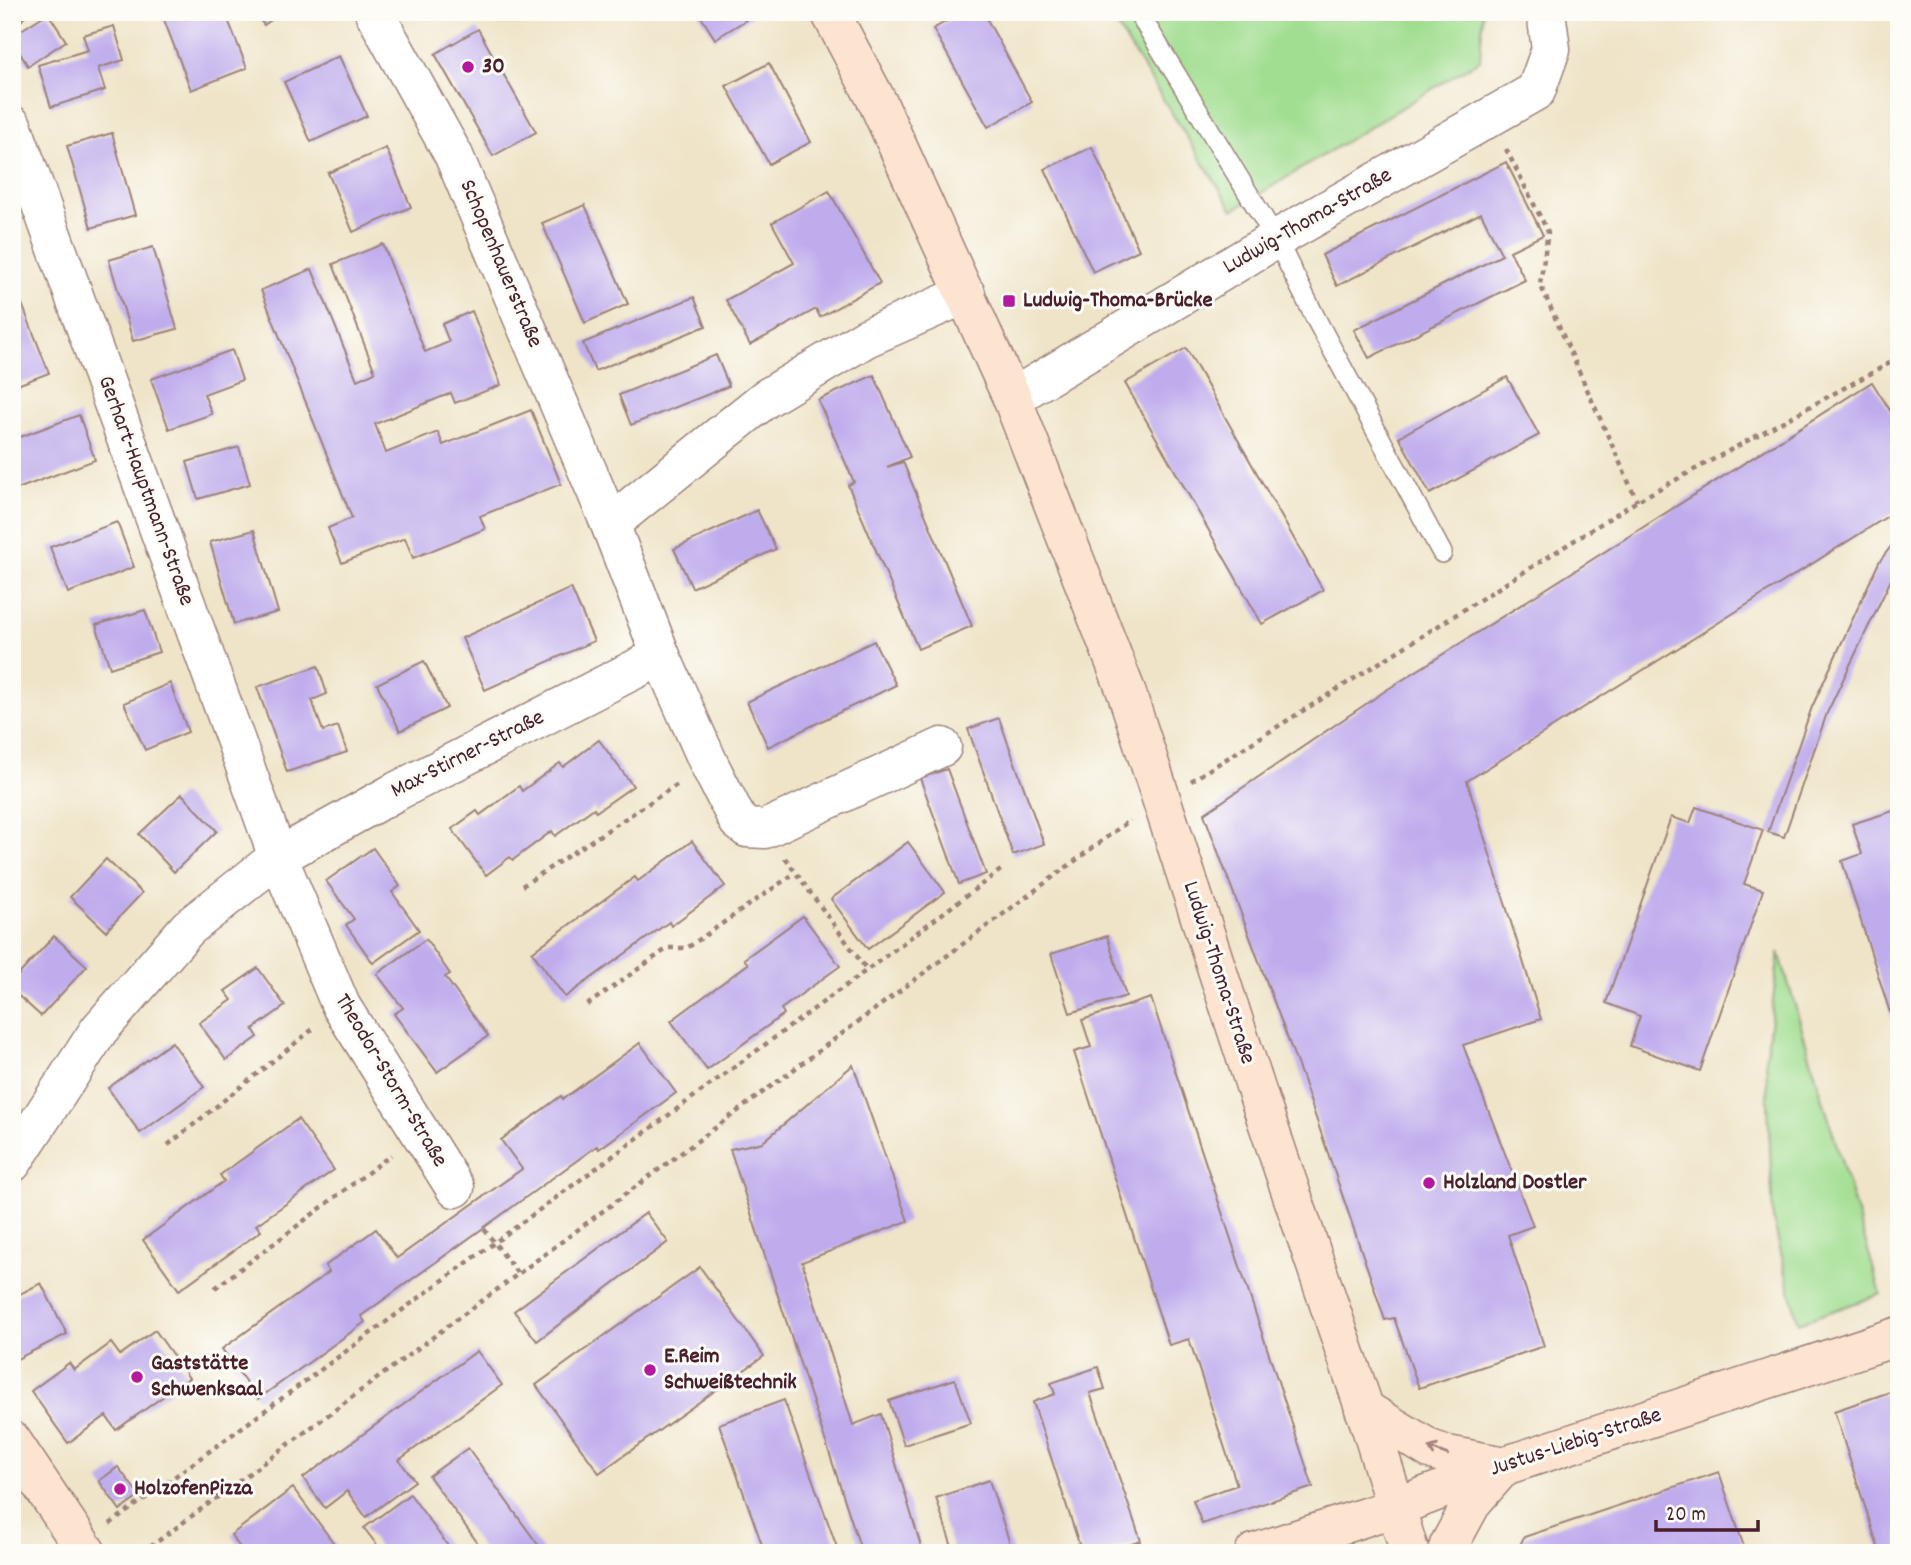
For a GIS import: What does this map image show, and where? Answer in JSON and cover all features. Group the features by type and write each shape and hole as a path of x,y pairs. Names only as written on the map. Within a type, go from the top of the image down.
{"street":[{"name":"Schopenhauerstraße","path":"374,12 454,156 610,524 661,656"},
{"name":"Ludwig-Thoma-Straße","path":"830,12 878,103 1012,398 1126,691 1410,1553"},
{"name":"Ludwig-Thoma-Straße","path":"1012,398 1276,239 1536,91 1551,49 1546,12"},
{"name":"Gerhart-Hauptmann-Straße","path":"12,125 278,857"},
{"path":"610,524 765,399 866,338 966,294"},
{"path":"661,656 709,764 738,821 747,828 765,829 942,747"},
{"name":"Max-Stirner-Straße","path":"12,1163 108,1020 188,928 278,857 397,791 661,656"},
{"name":"Theodor-Storm-Straße","path":"278,857 341,1006 455,1188"},
{"name":"Justus-Liebig-Straße","path":"1254,1553 1396,1507 1504,1466 1899,1336"},
{"path":"1364,1409 1430,1449 1504,1466"},
{"path":"12,1441 79,1550"},
{"path":"1447,1553 1473,1501 1504,1466"}],"lane":[{"path":"1138,12 1276,239 1441,553"}],"path":[{"path":"1490,118 1548,232 1540,284 1637,501"},
{"path":"1184,785 1637,501 1897,359 1899,369"},
{"path":"522,886 709,764"},
{"path":"142,1553 1133,818"},
{"path":"765,829 867,970"},
{"path":"79,1550 1002,869"},
{"path":"587,1005 668,948 687,948 795,873"},
{"path":"168,1144 341,1006"},
{"path":"215,1288 419,1133"},
{"path":"484,1229 518,1274"}],"green space":[{"path":"1108,12 1483,12 1480,60 1233,210"},
{"path":"1779,952 1881,1294 1798,1323 1773,1219 1766,1058"}],"building":[{"path":"12,12 28,12 22,20"},
{"path":"161,12 225,12 247,68 191,90"},
{"path":"254,12 282,12 264,25"},
{"path":"698,12 753,12 754,15 715,39"},
{"path":"963,12 983,12 1032,102 988,127 933,29"},
{"path":"48,13 66,41 28,66 12,41 12,36"},
{"path":"114,26 124,60 98,68 105,90 51,107 38,65 88,50 83,35"},
{"path":"478,29 536,132 493,156 435,54"},
{"path":"339,56 367,116 311,142 284,82"},
{"path":"769,63 811,142 769,164 726,86"},
{"path":"112,133 135,215 91,228 67,146"},
{"path":"1092,147 1139,250 1093,272 1045,169"},
{"path":"386,148 411,207 353,232 328,173"},
{"path":"1506,162 1543,235 1510,251 1525,280 1369,358 1354,330 1502,255 1481,213 1337,286 1322,255"},
{"path":"829,191 880,283 820,317 816,309 750,345 726,300 794,263 772,223"},
{"path":"585,205 628,304 585,323 542,223"},
{"path":"383,244 425,352 449,342 442,324 472,311 501,385 455,403 451,393 375,424 386,453 438,432 443,445 531,410 561,484 480,516 485,529 413,558 405,538 342,563 328,528 352,518 261,290 312,269 357,380 375,372 333,264"},
{"path":"153,247 177,329 133,341 109,260"},
{"path":"15,286 49,373 12,387 12,287"},
{"path":"694,297 706,326 595,371 583,343"},
{"path":"1186,348 1323,590 1262,624 1125,383"},
{"path":"232,350 242,380 204,394 212,414 169,429 151,379"},
{"path":"716,355 729,386 631,425 619,395"},
{"path":"874,375 910,457 887,467 903,462 972,626 918,649 848,485 854,482 818,400"},
{"path":"1507,377 1539,435 1430,494 1399,437"},
{"path":"1872,382 1899,425 1899,509 1467,781 1541,1019 1463,1045 1533,1226 1508,1235 1544,1346 1419,1388 1394,1318 1385,1320 1302,1077 1204,814 1385,691"},
{"path":"79,415 95,460 12,491 12,440"},
{"path":"239,447 250,484 198,499 187,462"},
{"path":"757,510 776,549 692,588 674,549"},
{"path":"117,522 134,567 68,593 50,547"},
{"path":"254,530 278,612 234,624 210,542"},
{"path":"1899,536 1899,563 1827,713 1784,837 1768,832 1812,707 1879,562"},
{"path":"571,588 594,641 485,690 462,638"},
{"path":"145,610 159,652 110,668 96,625"},
{"path":"874,641 896,685 768,747 747,702"},
{"path":"424,661 447,708 400,731 377,684"},
{"path":"318,666 327,694 312,700 317,715 323,731 338,726 347,752 287,772 257,687"},
{"path":"170,683 188,732 145,750 124,703"},
{"path":"999,718 1044,844 1013,855 968,729"},
{"path":"599,740 633,786 596,812 594,808 555,836 552,831 513,860 510,857 486,875 452,829 477,811 480,815 519,786 522,791 560,763 563,767"},
{"path":"947,769 986,874 959,884 920,778"},
{"path":"182,794 217,831 174,872 139,834"},
{"path":"1696,807 1763,830 1744,884 1763,890 1700,1071 1630,1046 1640,1016 1606,1003 1671,817 1690,823"},
{"path":"1899,809 1898,1038 1842,861 1862,854 1852,824"},
{"path":"692,841 725,886 671,926 669,922 565,997 532,952 635,877 638,881"},
{"path":"908,842 945,892 868,949 831,899"},
{"path":"373,848 400,886 392,892 419,930 373,963 346,925 354,919 326,881"},
{"path":"106,859 142,893 106,931 70,897"},
{"path":"803,916 840,966 781,1009 784,1014 707,1070 671,1021 748,964 744,959"},
{"path":"54,936 87,966 41,1016 12,990 12,982"},
{"path":"1107,936 1126,996 1070,1013 1051,954"},
{"path":"426,939 450,974 445,977 488,1036 437,1072 394,1014 403,1008 377,974"},
{"path":"258,968 285,1006 253,1029 258,1037 226,1060 199,1023 232,1000 225,991"},
{"path":"1151,998 1313,1487 1202,1524 1193,1500 1237,1485 1189,1339 1169,1345 1074,1052 1091,1047 1082,1020"},
{"path":"172,1042 204,1087 140,1133 108,1088"},
{"path":"640,1043 676,1093 599,1149 597,1146 361,1316 365,1322 258,1399 222,1349 329,1272 325,1266 376,1229 397,1258 522,1169 501,1140"},
{"path":"853,1065 908,1221 802,1262 853,1425 881,1414 923,1553 862,1553 730,1149 763,1142"},
{"path":"298,1119 334,1170 256,1225 261,1231 179,1290 143,1240 224,1181 220,1175"},
{"path":"646,1213 668,1242 537,1341 514,1311"},
{"name":"E.Reim Schweißtechnik","path":"700,1267 764,1356 599,1473 536,1385"},
{"path":"41,1283 67,1334 17,1359 12,1349 12,1298"},
{"path":"155,1330 189,1378 116,1430 106,1416 68,1443 31,1391 69,1363 74,1370 111,1343 120,1355"},
{"path":"477,1351 502,1385 399,1460 415,1481 366,1517 347,1491 325,1508 303,1478"},
{"path":"1098,1367 1105,1389 1090,1393 1141,1541 1103,1553 1082,1553 1033,1402 1055,1394 1051,1383"},
{"path":"955,1379 971,1423 904,1445 889,1401"},
{"path":"1899,1389 1899,1553 1880,1553 1834,1411"},
{"path":"784,1400 839,1553 765,1553 719,1424"},
{"path":"468,1448 544,1553 485,1553 429,1476"},
{"path":"118,1467 140,1496 120,1510 99,1481"},
{"path":"1719,1472 1746,1553 1516,1553 1524,1537"},
{"path":"989,1480 1013,1553 954,1553 936,1498"},
{"path":"293,1488 341,1553 244,1553 231,1535"},
{"path":"410,1494 453,1553 383,1553 364,1528"}],"place":[{"name":"30","path":"468,67"},
{"name":"Ludwig-Thoma-Brücke","path":"1009,301"},
{"name":"Holzland Dostler","path":"1429,1183"},
{"name":"E.Reim Schweißtechnik","path":"650,1370"},
{"name":"Gaststätte Schwenksaal","path":"137,1377"},
{"name":"HolzofenPizza","path":"120,1489"}]}
